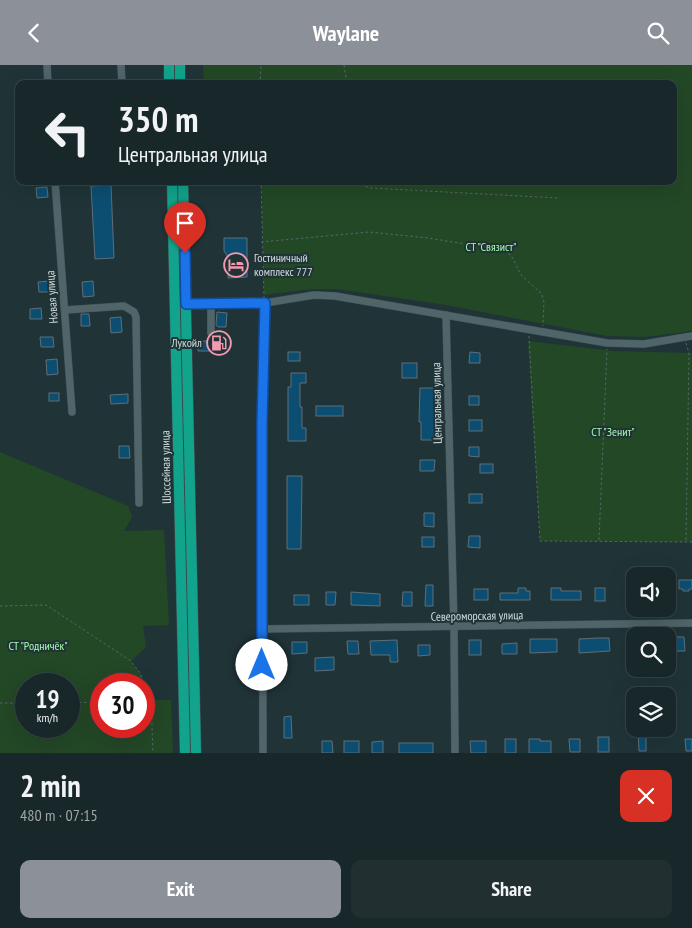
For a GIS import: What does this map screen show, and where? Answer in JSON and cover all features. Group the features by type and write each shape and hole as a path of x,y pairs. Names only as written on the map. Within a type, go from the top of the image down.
{"highway":[{"path":"169,65 169,80"},
{"path":"180,65 180,80"},
{"name":"Шоссейная улица","path":"172,185 185,753"},
{"name":"Шоссейная улица","path":"183,185 196,753"}],"street":[{"path":"47,65 48,80"},
{"path":"121,65 122,80"},
{"name":"Новая улица","path":"55,185 72,412"},
{"path":"186,304 265,303 314,295 335,296 608,343 644,344 692,336"},
{"path":"211,333 212,303"},
{"path":"263,753 262,423 265,303"},
{"path":"64,310 124,307 134,312 136,317 138,503"},
{"name":"Центральная улица","path":"446,315 454,627 455,753"},
{"name":"Североморская улица","path":"262,629 692,623"}],"path":[{"path":"260,80 261,65"},
{"path":"344,65 346,80"},
{"path":"261,185 261,242 265,303"},
{"path":"362,185 371,189 558,198"},
{"path":"261,242 369,232 428,238 502,250 511,255 521,275 542,295 544,301 543,332"},
{"path":"529,329 528,341 540,541 692,542"},
{"path":"684,338 688,353 686,542"},
{"path":"599,541 608,343"},
{"path":"0,606 46,605 131,661 140,673"},
{"path":"0,703 15,703"},
{"path":"152,738 153,753"}],"green space":[{"name":"СТ \"Связист\"","path":"203,65 692,65 692,331 646,337 607,336 446,305 337,289 312,289 264,295 261,185 677,185 677,80 204,80"},
{"name":"СТ \"Зенит\"","path":"528,341 613,351 692,353 692,542 540,541"},
{"name":"СТ \"Родничёк\"","path":"0,452 128,506 132,517 124,531 164,530 169,625 143,626 146,647 131,661 140,673 90,673 90,738 155,738 155,700 171,700 173,753 0,753"}],"building":[{"path":"111,185 114,258 95,259 91,186"},
{"path":"47,187 48,197 37,198 36,188"},
{"path":"224,238 247,238 247,277 228,278 228,257 224,251"},
{"path":"50,281 51,292 39,292 38,282"},
{"path":"93,281 94,296 83,297 82,282"},
{"path":"41,308 42,319 30,319 30,309"},
{"path":"217,312 227,313 226,327 218,327 216,325"},
{"path":"81,314 89,314 90,326 81,326"},
{"path":"121,317 122,332 111,333 110,318"},
{"path":"40,337 53,337 54,347 41,347"},
{"path":"215,337 223,337 223,354 215,354 215,351 198,351 198,341 215,341"},
{"path":"288,352 300,352 300,361 288,361"},
{"path":"470,352 480,353 480,363 469,363"},
{"path":"57,359 58,374 47,375 46,360"},
{"path":"402,363 417,363 417,378 402,378"},
{"path":"291,373 306,373 306,383 300,383 300,407 302,407 302,428 306,428 306,441 288,441 288,387 291,387"},
{"path":"420,388 435,388 435,440 421,440 421,422 419,422"},
{"path":"49,393 59,393 59,401 49,401"},
{"path":"128,394 128,403 111,404 110,395"},
{"path":"469,396 479,396 479,405 469,405"},
{"path":"316,406 343,406 343,416 316,416"},
{"path":"469,420 482,420 482,431 469,431"},
{"path":"119,446 129,446 130,458 119,458"},
{"path":"469,447 479,447 479,457 469,456"},
{"path":"420,460 435,460 434,471 420,471"},
{"path":"480,464 493,464 493,473 480,473"},
{"path":"287,476 302,476 301,549 287,549"},
{"path":"469,494 482,494 482,503 469,503"},
{"path":"424,513 434,513 434,527 424,526"},
{"path":"469,536 480,536 480,548 468,547"},
{"path":"422,537 434,537 434,547 422,547"},
{"path":"679,580 692,580 692,589 683,591 683,589 679,589"},
{"path":"426,585 433,585 433,606 425,606"},
{"path":"518,588 526,588 526,591 530,591 530,600 500,600 500,593 518,593"},
{"path":"551,588 561,588 561,591 581,591 581,600 551,600"},
{"path":"595,588 605,588 605,601 595,601"},
{"path":"474,589 488,589 488,600 474,600"},
{"path":"326,592 336,592 335,605 326,605"},
{"path":"351,592 380,594 380,606 351,605"},
{"path":"403,592 412,592 412,606 402,606"},
{"path":"294,595 309,595 309,605 294,605"},
{"path":"676,637 684,637 685,651 676,651"},
{"path":"609,638 610,651 579,653 579,639"},
{"path":"530,639 557,639 557,652 530,653"},
{"path":"397,640 398,662 390,662 390,655 371,655 370,641"},
{"path":"469,640 481,640 481,655 469,655"},
{"path":"347,641 358,641 359,654 348,654"},
{"path":"292,642 307,642 307,653 292,654"},
{"path":"517,643 517,654 502,654 502,644"},
{"path":"418,645 430,645 430,655 418,656"},
{"path":"334,657 334,670 315,671 315,658"},
{"path":"291,716 292,738 284,738 284,717"},
{"path":"598,737 609,737 609,752 598,752"},
{"path":"638,737 646,737 646,751 639,751"},
{"path":"505,739 516,739 516,753 505,753"},
{"path":"529,739 551,741 551,753 529,753"},
{"path":"569,739 580,739 580,752 570,752"},
{"path":"685,739 692,739 692,751 686,751"},
{"path":"322,741 332,741 333,753 322,753"},
{"path":"344,741 359,741 359,753 344,753"},
{"path":"383,741 383,753 372,753 372,742"},
{"path":"470,741 486,741 486,753 471,753"},
{"path":"399,743 433,743 433,753 399,753"}],"place":[{"name":"Гостиничный комплекс 777","path":"236,265"},
{"name":"Лукойл","path":"219,343"}],"route":[{"path":"185,253 186,304 265,303 262,423 262,665"}]}
